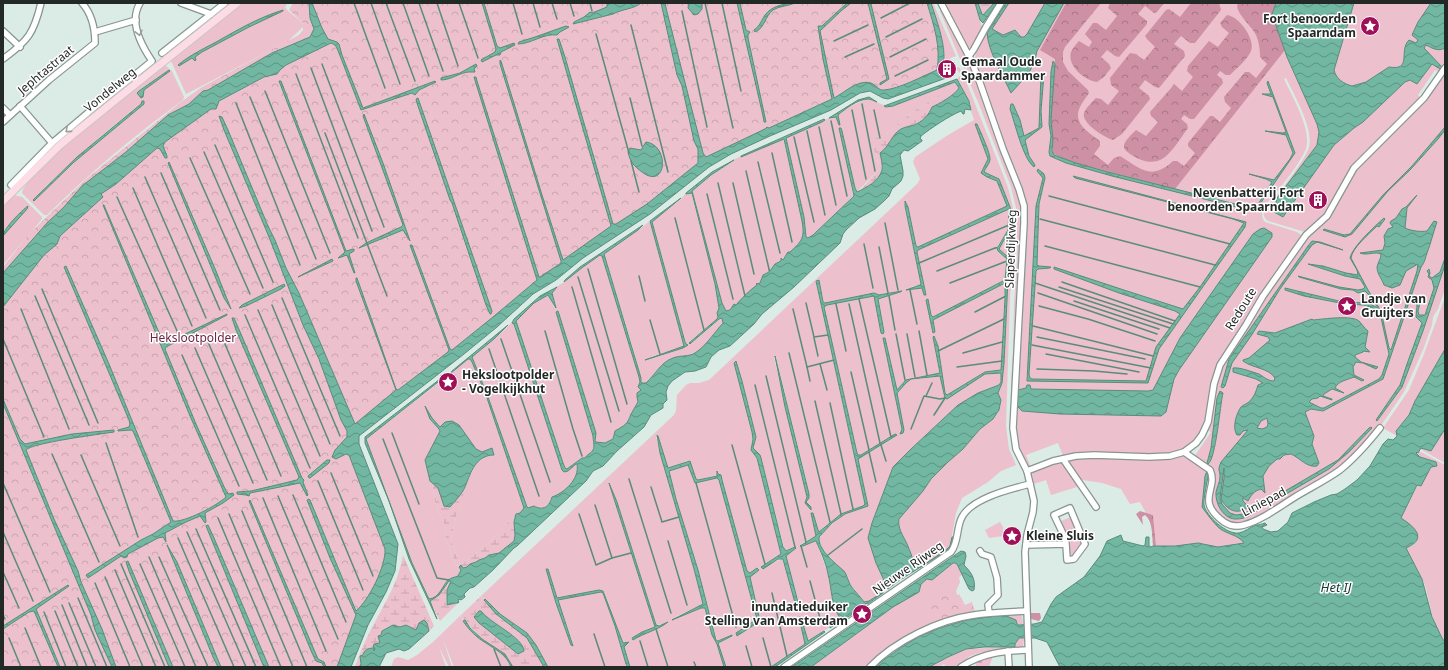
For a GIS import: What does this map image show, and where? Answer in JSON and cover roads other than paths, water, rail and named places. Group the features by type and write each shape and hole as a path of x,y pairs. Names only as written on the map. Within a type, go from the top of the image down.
{"main road":[{"name":"Vondelweg","path":"3,201 60,145 237,3"}],"street":[{"path":"3,59 20,47 33,29 41,3"},
{"path":"82,3 89,13 95,32 136,20 136,12 140,3"},
{"path":"181,3 211,14"},
{"path":"162,53 226,3"},
{"name":"Slaperdijkweg","path":"941,3 980,80 1024,206 1013,428 1016,449 1027,471 1034,505 1026,545 1026,611 1029,667"},
{"path":"969,56 1001,3"},
{"name":"Vondelweg","path":"11,185 52,143 152,61 144,50 139,38 136,20"},
{"path":"3,31 20,47"},
{"name":"Jephtastraat","path":"3,122 49,80 95,43 95,32"},
{"name":"Redoute","path":"1027,471 1063,459 1094,454 1166,457 1184,452 1196,444 1204,432 1209,418 1214,384 1220,365 1267,290 1306,235 1327,216 1349,176 1357,165 1424,98 1445,68"},
{"path":"20,106 52,143"},
{"path":"3,108 10,115"},
{"name":"Liniepad","path":"1184,452 1206,466 1211,472 1212,477 1208,501 1212,509 1220,519 1227,524 1240,526 1264,516 1336,473 1357,454 1380,428"},
{"path":"1063,459 1096,507"},
{"name":"Nieuwe Rijweg","path":"784,667 952,552 956,546 962,517 968,509 993,496 1030,484"},
{"path":"1070,508 1085,544 1074,559 1067,560 1066,544 1065,538 1054,515 1070,508"},
{"path":"1026,545 1066,544"},
{"path":"980,551 982,554 991,557 997,578 998,595 988,605 989,613"},
{"path":"870,667 891,650 913,636 930,628 972,615 1026,611"},
{"path":"961,667 978,657 996,652 1028,650"},
{"path":"1008,651 1009,667"}],"water":[{"path":"309,3 312,3 328,39 339,44 363,108 435,81 436,82 419,90 415,95 412,93 361,110 335,45 331,43 286,65 277,74 264,77 219,101 216,109 211,109 165,142 163,146 167,158 165,158 160,149 157,148 116,184 101,194 103,197 60,236 57,244 44,255 3,307 3,273 82,186 126,152 168,115 189,104 203,91 208,90 272,53 310,37 314,29 310,18"},
{"path":"482,3 484,3 497,46 500,48 514,43 515,45 501,52 500,55 496,55 482,62 481,60 495,52 496,49"},
{"path":"607,3 641,3 635,7 613,14 573,24 590,12 592,13 607,7"},
{"path":"661,3 665,3 703,153 706,157 767,127 769,128 832,99 823,59 818,26 822,26 847,3 851,3 820,31 834,98 851,87 861,83 871,83 882,90 890,89 904,85 937,70 937,44 927,3 931,3 941,36 944,50 942,70 943,72 946,71 943,73 946,78 888,99 870,91 860,93 831,110 731,154 709,167 650,214 583,258 556,280 533,294 497,327 464,354 359,436 359,444 398,544 395,571 386,592 368,625 351,667 337,667 356,615 330,558 307,500 310,500 356,611 366,599 376,582 383,564 385,549 349,455 346,454 336,459 332,457 335,450 347,437 347,431 341,420 319,359 303,325 269,237 219,116 222,117 228,130 286,268 299,293 355,424 396,390 356,278 396,389 398,390 449,350 410,245 412,245 450,349 452,350 537,280 474,77 476,77 539,277 561,263 561,261 500,60 563,260 611,226 557,39 559,39 565,57 613,224 616,224 647,204 698,163 698,149 694,141 682,86 677,75"},
{"path":"689,3 702,3 702,9 698,14 694,15 688,8"},
{"path":"737,3 740,3 746,30 750,32 748,38 766,122 764,122"},
{"path":"795,3 773,10 768,15 761,28 755,32 754,30 765,15 771,10 777,6"},
{"path":"868,3 871,4 889,79 880,85 880,83 887,79"},
{"path":"975,3 978,3 983,15 994,3 997,3 983,23 980,20"},
{"path":"1006,3 1009,3 992,29 1003,35 1015,30 1021,37 1024,37 1045,3 1064,3 1037,51 1029,73 1011,93 990,48 987,33"},
{"path":"1276,3 1354,3 1334,70 1341,81 1352,86 1366,82 1389,67 1401,66 1404,59 1406,44 1409,40 1416,43 1418,40 1412,35 1418,22 1431,3 1445,3 1445,48 1437,50 1426,45 1424,48 1442,67 1440,69 1432,64 1417,84 1410,80 1405,82 1363,122 1334,145 1283,217 1274,212 1277,198 1317,145 1319,132 1317,124 1287,57 1272,14"},
{"path":"283,10 202,52 195,57 195,61 192,58 179,66 178,65 242,28 266,16"},
{"path":"566,26 569,27 557,35 547,36 523,44 518,44 519,42"},
{"path":"1053,61 1055,64 1051,120 1053,139 1052,151 1054,155 1104,171 1257,209 1256,212 1112,176 1066,163 1050,156 1051,136 1049,124 1051,72"},
{"path":"476,64 477,66 474,69 475,72 466,72 441,80 441,78 460,73"},
{"path":"169,70 170,71 144,90 143,97 141,98 137,93 139,91"},
{"path":"1041,74 1044,74 1041,111 1042,127 1025,140 1029,156 1035,165 1034,167 1026,157 1010,109 1011,104 1013,104 1020,120 1024,136 1039,128"},
{"path":"957,79 969,101 971,110 965,109 964,114 961,111 946,119 921,136 920,139 922,141 908,151 904,150 900,155 903,176 901,181 892,189 889,196 875,209 859,218 846,230 840,243 794,287 762,314 754,324 730,346 719,350 711,357 706,367 695,371 685,372 672,381 666,392 667,400 663,404 663,408 651,415 644,427 617,451 603,466 593,471 586,481 514,548 493,570 474,587 470,588 464,594 465,597 461,600 459,599 458,603 447,605 447,590 451,581 449,581 439,595 430,601 437,619 409,559 389,501 412,563 429,599 438,594 448,580 458,576 461,570 459,567 461,565 463,568 467,567 489,555 499,553 514,541 514,522 516,514 520,513 524,508 486,395 472,362 468,359 451,373 452,371 508,325 472,357 488,397 527,507 534,506 543,508 547,506 552,497 566,489 574,480 577,464 568,471 564,472 562,470 514,324 512,323 514,319 540,296 557,287 552,293 556,308 548,295 534,303 516,321 563,463 567,469 582,458 585,458 594,449 594,443 556,312 558,311 596,433 596,442 605,443 613,439 615,431 627,423 638,402 637,393 641,390 638,387 640,382 639,377 602,256 600,255 564,282 565,280 580,267 643,225 604,254 641,378 641,383 646,383 665,362 676,357 693,354 699,350 723,323 722,318 719,319 690,344 689,343 717,319 719,308 715,284 692,193 686,193 712,172 734,160 711,175 692,191 722,303 726,311 730,310 734,304 736,305 756,286 757,283 760,283 763,275 769,272 769,269 770,271 775,264 781,261 781,258 783,260 788,252 790,252 800,242 803,235 802,221 784,139 741,156 824,119 825,120 786,138 804,217 806,237 808,238 854,196 839,128 841,128 842,131 857,192 878,178 882,170 880,153 898,131 920,122 932,107 943,102 959,88 955,82 893,106 884,106"},
{"path":"279,81 281,81 346,251 354,249 354,251 349,254 355,273 347,255 338,258 345,252"},
{"path":"1268,81 1295,153 1258,207 1257,206 1272,182 1249,174 1274,180 1293,153 1286,135 1265,131 1286,132 1273,97 1262,94 1271,94 1267,83"},
{"path":"869,97 877,102 864,99 852,105 838,115 840,125 836,117 829,118 858,100"},
{"path":"418,98 492,311 491,314 486,305 417,103 416,99"},
{"path":"142,101 144,101 144,104 73,163 34,201 33,200 77,157 141,104"},
{"path":"364,114 410,241 403,230 359,248 403,225 363,116"},
{"path":"975,124 977,124 990,157 984,172 999,179 1011,212 1010,229 999,249 1009,258 1004,363 1002,383 998,393 1001,400 999,410 993,419 980,429 963,449 931,479 923,491 899,519 900,531 908,545 915,567 921,567 888,589 876,563 868,538 872,523 893,467 958,405 978,393 999,385 1001,382 1001,373 985,374 947,399 945,398 940,376 911,379 897,393 904,430 903,433 900,434 902,429 883,338 885,338 897,390 906,380 940,373 934,336 938,346 945,393 947,395 985,372 1001,370 1005,284 933,320 935,332 933,333 926,300 928,299 931,315 933,317 1005,280 1007,259 998,251 997,248 995,248 998,247 1008,230 1009,209 918,250 917,252 926,295 924,295 922,288 906,290 921,284 905,201 908,207 916,246 918,247 1007,206 997,181 981,173 988,159"},
{"path":"1445,127 1445,130 1438,139 1410,170 1388,191 1352,234 1345,237 1323,230 1324,229 1344,235 1350,234 1383,195 1412,166"},
{"path":"646,142 654,145 662,158 661,172 657,176 650,176 637,168 633,164 628,152 630,148 641,150"},
{"path":"169,162 231,309 224,298 168,163"},
{"path":"1038,169 1044,174 1045,178 1039,204 1037,265 1051,267 1038,269 1036,271 1029,374 1030,378 1032,379 1146,381 1156,347 1180,314 1054,269 1054,267 1183,309 1244,223 1075,178 1073,176 1246,222 1245,227 1159,349 1148,383 1027,381 1036,206 1043,178 1037,171"},
{"path":"1417,195 1407,208 1405,228 1416,231 1427,231 1434,221 1437,222 1383,379 1323,411 1311,409 1305,412 1314,436 1312,444 1319,463 1317,466 1310,466 1291,454 1284,455 1280,459 1277,459 1269,466 1263,476 1265,493 1261,489 1256,491 1248,501 1243,498 1243,501 1248,506 1247,508 1239,511 1229,509 1221,499 1224,468 1220,498 1222,504 1230,513 1236,515 1243,514 1263,504 1338,460 1369,428 1372,428 1349,452 1329,469 1247,517 1232,519 1228,517 1221,510 1216,497 1220,479 1219,467 1221,462 1248,430 1243,431 1240,435 1237,435 1235,421 1239,410 1249,402 1256,392 1258,385 1263,383 1256,379 1233,372 1233,368 1250,371 1259,374 1268,380 1274,381 1275,378 1269,372 1243,361 1249,358 1270,340 1268,337 1257,334 1259,331 1275,333 1312,319 1350,318 1359,321 1368,331 1365,347 1370,352 1363,351 1355,355 1355,357 1361,362 1378,367 1376,369 1363,363 1356,362 1353,367 1354,375 1364,380 1362,381 1354,377 1343,381 1335,388 1344,393 1332,389 1323,396 1332,400 1320,396 1309,402 1324,408 1379,379 1382,375 1389,354 1380,313 1378,310 1364,305 1345,304 1304,296 1285,290 1285,288 1343,302 1368,303 1378,308 1365,291 1358,293 1353,290 1341,289 1298,276 1339,287 1358,290 1363,289 1365,287 1360,279 1345,276 1308,264 1323,266 1358,275 1357,270 1350,258 1352,253 1355,248 1364,237 1384,218 1385,219 1379,227 1377,226 1358,245 1351,258 1381,311 1389,348 1391,350 1418,264 1406,271 1400,285 1392,288 1384,285 1378,272 1377,267 1381,254 1360,253 1383,250 1385,243 1384,236 1388,229 1393,227 1390,223 1391,221 1396,218 1402,209 1406,207","holes":["1267,418 1267,427 1262,429 1257,428 1261,421"]},
{"path":"681,198 652,222 685,342 688,345 645,360 684,346 650,221"},
{"path":"103,205 164,344 227,314 166,347 165,349 226,491 229,494 233,493 234,495 205,513 205,523 200,516 186,522 165,533 166,542 163,537 158,538 128,554 127,557 124,558 121,556 88,578 86,575 171,522 133,431 118,431 129,427 129,420 64,267 66,266 109,364 173,521 185,519 201,513 226,497 190,416"},
{"path":"28,206 27,209 3,236 9,224"},
{"path":"1264,228 1272,233 1272,237 1179,370 1174,379 1166,412 1161,416 1060,414 1022,411 1017,406 1018,390 1026,388 1027,385 1030,385 1031,389 1153,390 1180,338 1253,234"},
{"path":"1312,241 1320,242 1343,250 1317,242 1312,245 1280,289 1251,336 1232,363 1225,386 1223,388 1221,387 1229,359"},
{"path":"1445,258 1445,265 1423,331 1402,387 1377,421 1376,420 1400,385 1422,323 1416,317 1417,306 1415,300 1420,301 1418,311 1419,315 1425,315 1434,288 1432,280 1428,277 1429,274 1427,271 1429,269 1430,273 1429,276 1432,278 1440,272"},
{"path":"332,259 333,261 298,277"},
{"path":"819,280 823,302 825,303 874,293 879,295 902,291 878,299 884,332 883,334 881,333 874,296 827,305 824,307 858,455 861,455 895,434 897,435 858,459 868,506 845,514 832,523 819,537 821,547 844,571 848,581 864,602 869,601 883,592 869,603 865,604 862,609 830,628 830,626 841,619 835,609 825,562 816,541 800,546 816,536 811,513 813,513 819,532 841,514 865,504 816,281"},
{"path":"284,284 285,286 281,289 239,308 242,305"},
{"path":"232,318 234,318 304,480 303,482 308,495 307,496 300,483 250,493 249,496 237,494 237,492 251,491 297,480 299,477"},
{"name":"Het IJ","path":"1445,349 1445,429 1431,451 1421,448 1418,453 1416,453 1420,457 1436,462 1437,466 1431,467 1421,486 1417,485 1401,518 1411,525 1417,533 1418,537 1416,541 1406,548 1422,579 1432,617 1445,642 1445,667 1060,667 1047,642 1035,638 1019,638 1015,644 1015,647 984,647 966,649 929,667 874,667 920,636 967,620 1004,615 1016,620 1017,624 1019,625 1042,622 1056,597 1084,577 1100,556 1107,541 1121,535 1123,541 1143,546 1145,545 1146,537 1149,537 1149,546 1151,547 1198,543 1218,547 1244,543 1239,538 1219,528 1202,507 1205,476 1207,471 1209,472 1204,505 1209,514 1218,524 1234,533 1239,533 1256,525 1265,523 1267,525 1262,527 1263,529 1271,532 1278,531 1288,522 1292,513 1314,502 1337,494 1357,480 1370,466 1383,444 1388,439 1393,440 1397,436 1396,431 1409,415 1415,401"},
{"path":"775,356 809,494 809,498 806,502 811,507 811,510 805,503 807,497 785,407"},
{"path":"736,361 756,437 753,448 761,458 783,547 786,551 795,547 796,548 786,556 800,610 798,610 795,603 783,559 778,559 763,569 761,567 781,554 757,458 751,450 753,439 752,432 734,363"},
{"path":"447,375 366,439 389,501 365,443 365,437"},
{"path":"1220,391 1223,393 1217,431 1211,460 1208,464 1217,398"},
{"path":"3,399 20,439 25,444 72,434 114,430 114,432 67,439 31,447 26,450 54,519 78,571 81,582 102,629 116,667 112,667 95,630 91,615 4,406"},
{"path":"425,406 432,418 440,427 445,422 452,421 459,425 476,449 482,452 492,448 494,455 478,461 472,470 462,492 450,507 444,506 438,488 430,481 425,460 440,431 430,419"},
{"path":"657,435 668,468 690,461 696,479 698,480 717,476 717,471 718,474 721,475 747,571 750,573 757,568 759,570 750,577 760,621 737,636 736,633 757,619 719,480 717,478 695,483 688,465 669,471 698,570 716,640 718,641 732,635 718,643 726,667 724,667 717,644 712,635 705,608 701,608 672,620 703,604 660,453"},
{"path":"327,460 330,460 329,463 309,478 308,476"},
{"path":"609,483 617,502 656,625 659,626 668,622 633,640 632,638 642,632 655,627"},
{"path":"250,500 318,659 324,662 326,667 324,667 322,663 316,661 312,653 249,501"},
{"path":"208,525 269,667 265,667 263,665 206,526"},
{"path":"167,545 177,562 221,667 218,667 213,657"},
{"path":"950,546 949,549 926,564 947,549"},
{"path":"961,551 965,552 966,556 964,565 972,576 974,590 972,591 969,589 957,564 953,563 932,580 927,579 921,584 919,592 893,607 811,667 792,667"},
{"path":"128,561 173,667 169,667 129,571 126,562"},
{"path":"546,569 548,569 557,598 599,590 603,591 623,643 629,642 624,647 630,667 626,664 615,626 603,593 601,592 558,600 573,646 571,645"},
{"path":"68,585 69,586 36,609 60,667 58,667 34,611 29,612 3,629 3,626"},
{"path":"485,599 500,614 527,633 536,645 548,667 544,667 527,638 496,614 484,600"},
{"path":"479,611 513,636 522,646 524,651 518,654 479,623 474,617"},
{"path":"799,617 801,617 808,641 824,631 825,632 775,667 771,667 805,644"},
{"path":"424,620 427,623 429,631 409,649 404,651 399,649 386,653 379,667 359,667 361,664 360,656 363,655 368,649 374,648 374,651 375,648 373,647 374,644 380,643 378,636 381,635 382,631 393,625 400,627 406,625 416,630 419,623"},
{"path":"465,620 470,628 482,639 505,654 513,667 511,667 500,653 473,634 463,621"}],"waterway":[{"path":"354,3 385,88"},
{"path":"371,3 400,84"},
{"path":"386,3 415,81"},
{"path":"403,3 429,76"},
{"path":"419,3 443,71"},
{"path":"437,3 458,66"},
{"path":"459,3 478,58"},
{"path":"513,3 522,34"},
{"path":"533,3 540,27"},
{"path":"552,3 557,19"},
{"path":"570,3 574,16"},
{"path":"590,3 592,11"},
{"path":"705,3 733,128"},
{"path":"722,3 741,91"},
{"path":"881,18 910,3"},
{"path":"682,11 707,127"},
{"path":"886,37 922,19"},
{"path":"631,25 668,172"},
{"path":"834,41 868,25"},
{"path":"596,34 629,153"},
{"path":"890,57 926,39"},
{"path":"845,57 874,44"},
{"path":"895,76 928,60"},
{"path":"322,64 384,227"},
{"path":"311,68 372,231"},
{"path":"296,74 358,238"},
{"path":"265,91 330,253"},
{"path":"250,97 316,259"},
{"path":"630,98 642,146"},
{"path":"236,103 300,265"},
{"path":"862,104 875,171"},
{"path":"852,110 866,179"},
{"path":"874,110 880,138"},
{"path":"831,121 847,196"},
{"path":"819,127 836,205"},
{"path":"807,131 825,215"},
{"path":"325,133 387,296"},
{"path":"794,137 814,222"},
{"path":"215,145 273,282"},
{"path":"204,152 263,288"},
{"path":"772,153 792,242"},
{"path":"190,158 250,294"},
{"path":"631,161 639,192"},
{"path":"758,162 780,253"},
{"path":"746,171 769,269"},
{"path":"161,173 220,310"},
{"path":"145,177 206,318"},
{"path":"718,183 745,296"},
{"path":"733,183 754,274"},
{"path":"133,188 192,326"},
{"path":"707,194 733,299"},
{"path":"1049,196 1230,244"},
{"path":"117,197 178,333"},
{"path":"675,218 704,330"},
{"path":"1040,219 1215,265"},
{"path":"885,223 898,290"},
{"path":"919,263 1009,225"},
{"path":"864,244 873,288"},
{"path":"1045,246 1200,287"},
{"path":"879,247 888,293"},
{"path":"937,271 995,248"},
{"path":"950,283 1007,261"},
{"path":"588,269 627,404"},
{"path":"639,276 645,301"},
{"path":"578,277 619,411"},
{"path":"1062,282 1175,321"},
{"path":"1035,283 1170,328"},
{"path":"572,287 611,422"},
{"path":"1059,287 1173,324"},
{"path":"42,289 98,423"},
{"path":"910,290 917,324"},
{"path":"1038,293 1157,334"},
{"path":"35,296 89,425"},
{"path":"889,296 895,330"},
{"path":"975,312 1004,297"},
{"path":"282,298 340,436"},
{"path":"859,299 891,437"},
{"path":"1074,301 1159,329"},
{"path":"806,303 814,337 828,335"},
{"path":"836,304 846,351"},
{"path":"849,304 880,443"},
{"path":"272,305 330,444"},
{"path":"1039,306 1088,319 1155,341"},
{"path":"21,309 69,429"},
{"path":"793,309 807,367 834,360"},
{"path":"258,310 320,456"},
{"path":"245,315 310,468"},
{"path":"938,351 1004,319"},
{"path":"650,320 660,354"},
{"path":"1033,326 1153,356"},
{"path":"545,331 582,456"},
{"path":"919,331 927,375"},
{"path":"896,334 905,380"},
{"path":"907,334 915,377"},
{"path":"222,337 281,476"},
{"path":"1037,337 1145,359"},
{"path":"814,338 818,356"},
{"path":"3,339 44,437"},
{"path":"501,339 550,482"},
{"path":"208,342 267,480"},
{"path":"963,353 1002,342"},
{"path":"1032,345 1151,368"},
{"path":"195,348 253,483"},
{"path":"489,349 539,496"},
{"path":"789,353 830,522"},
{"path":"1046,354 1139,372"},
{"path":"182,355 239,486"},
{"path":"957,367 1002,361"},
{"path":"820,364 827,390"},
{"path":"807,367 810,381"},
{"path":"1037,369 1127,374"},
{"path":"851,372 869,450"},
{"path":"766,376 806,542"},
{"path":"926,396 932,383"},
{"path":"755,385 795,547"},
{"path":"911,429 924,396 940,399 945,398"},
{"path":"934,415 945,398"},
{"path":"815,401 841,514"},
{"path":"830,403 853,509"},
{"path":"392,433 419,504"},
{"path":"383,439 437,578 449,580"},
{"path":"106,443 138,537"},
{"path":"732,445 765,564"},
{"path":"881,445 886,461"},
{"path":"869,452 876,482"},
{"path":"52,454 99,562"},
{"path":"81,455 120,546"},
{"path":"331,473 373,576"},
{"path":"629,479 671,613"},
{"path":"318,481 363,590"},
{"path":"3,483 50,592"},
{"path":"696,483 736,627"},
{"path":"651,487 662,522 679,517"},
{"path":"293,495 346,622"},
{"path":"278,496 338,639"},
{"path":"263,498 326,651"},
{"path":"595,505 612,558"},
{"path":"242,511 307,667"},
{"path":"229,514 293,667"},
{"path":"579,514 596,565 612,558 631,553"},
{"path":"218,518 281,667"},
{"path":"196,529 256,667"},
{"path":"828,555 862,529"},
{"path":"3,532 33,601"},
{"path":"187,532 246,667"},
{"path":"178,538 234,667"},
{"path":"668,541 687,605"},
{"path":"801,546 807,567"},
{"path":"149,557 196,667"},
{"path":"159,557 208,667"},
{"path":"121,564 165,667"},
{"path":"140,564 185,667"},
{"path":"115,570 156,667"},
{"path":"3,572 19,608"},
{"path":"105,577 143,667"},
{"path":"810,581 821,622 839,617"},
{"path":"95,583 130,667"},
{"path":"772,593 787,656"},
{"path":"78,598 107,667"},
{"path":"69,603 96,667"},
{"path":"62,605 87,667"},
{"path":"55,611 78,667"},
{"path":"44,612 66,667"},
{"path":"3,615 5,619"},
{"path":"25,628 41,667"},
{"path":"656,629 668,667"},
{"path":"594,634 605,667"},
{"path":"9,638 21,667"},
{"path":"763,638 771,667"},
{"path":"640,641 648,667"},
{"path":"746,646 752,667"},
{"path":"494,649 501,667"},
{"path":"694,662 696,667"}],"place":[{"name":"Fort benoorden Spaarndam","path":"1370,26"},
{"name":"Gemaal Oude Spaardammer","path":"947,69"},
{"name":"Nevenbatterij Fort benoorden Spaarndam","path":"1318,200"},
{"name":"Landje van Gruijters","path":"1347,306"},
{"name":"Hekslootpolder - Vogelkijkhut","path":"448,382"},
{"name":"Kleine Sluis","path":"1012,536"},
{"name":"inundatieduiker Stelling van Amsterdam","path":"862,614"}],"park label":[{"name":"Hekslootpolder","path":"193,338"}]}
